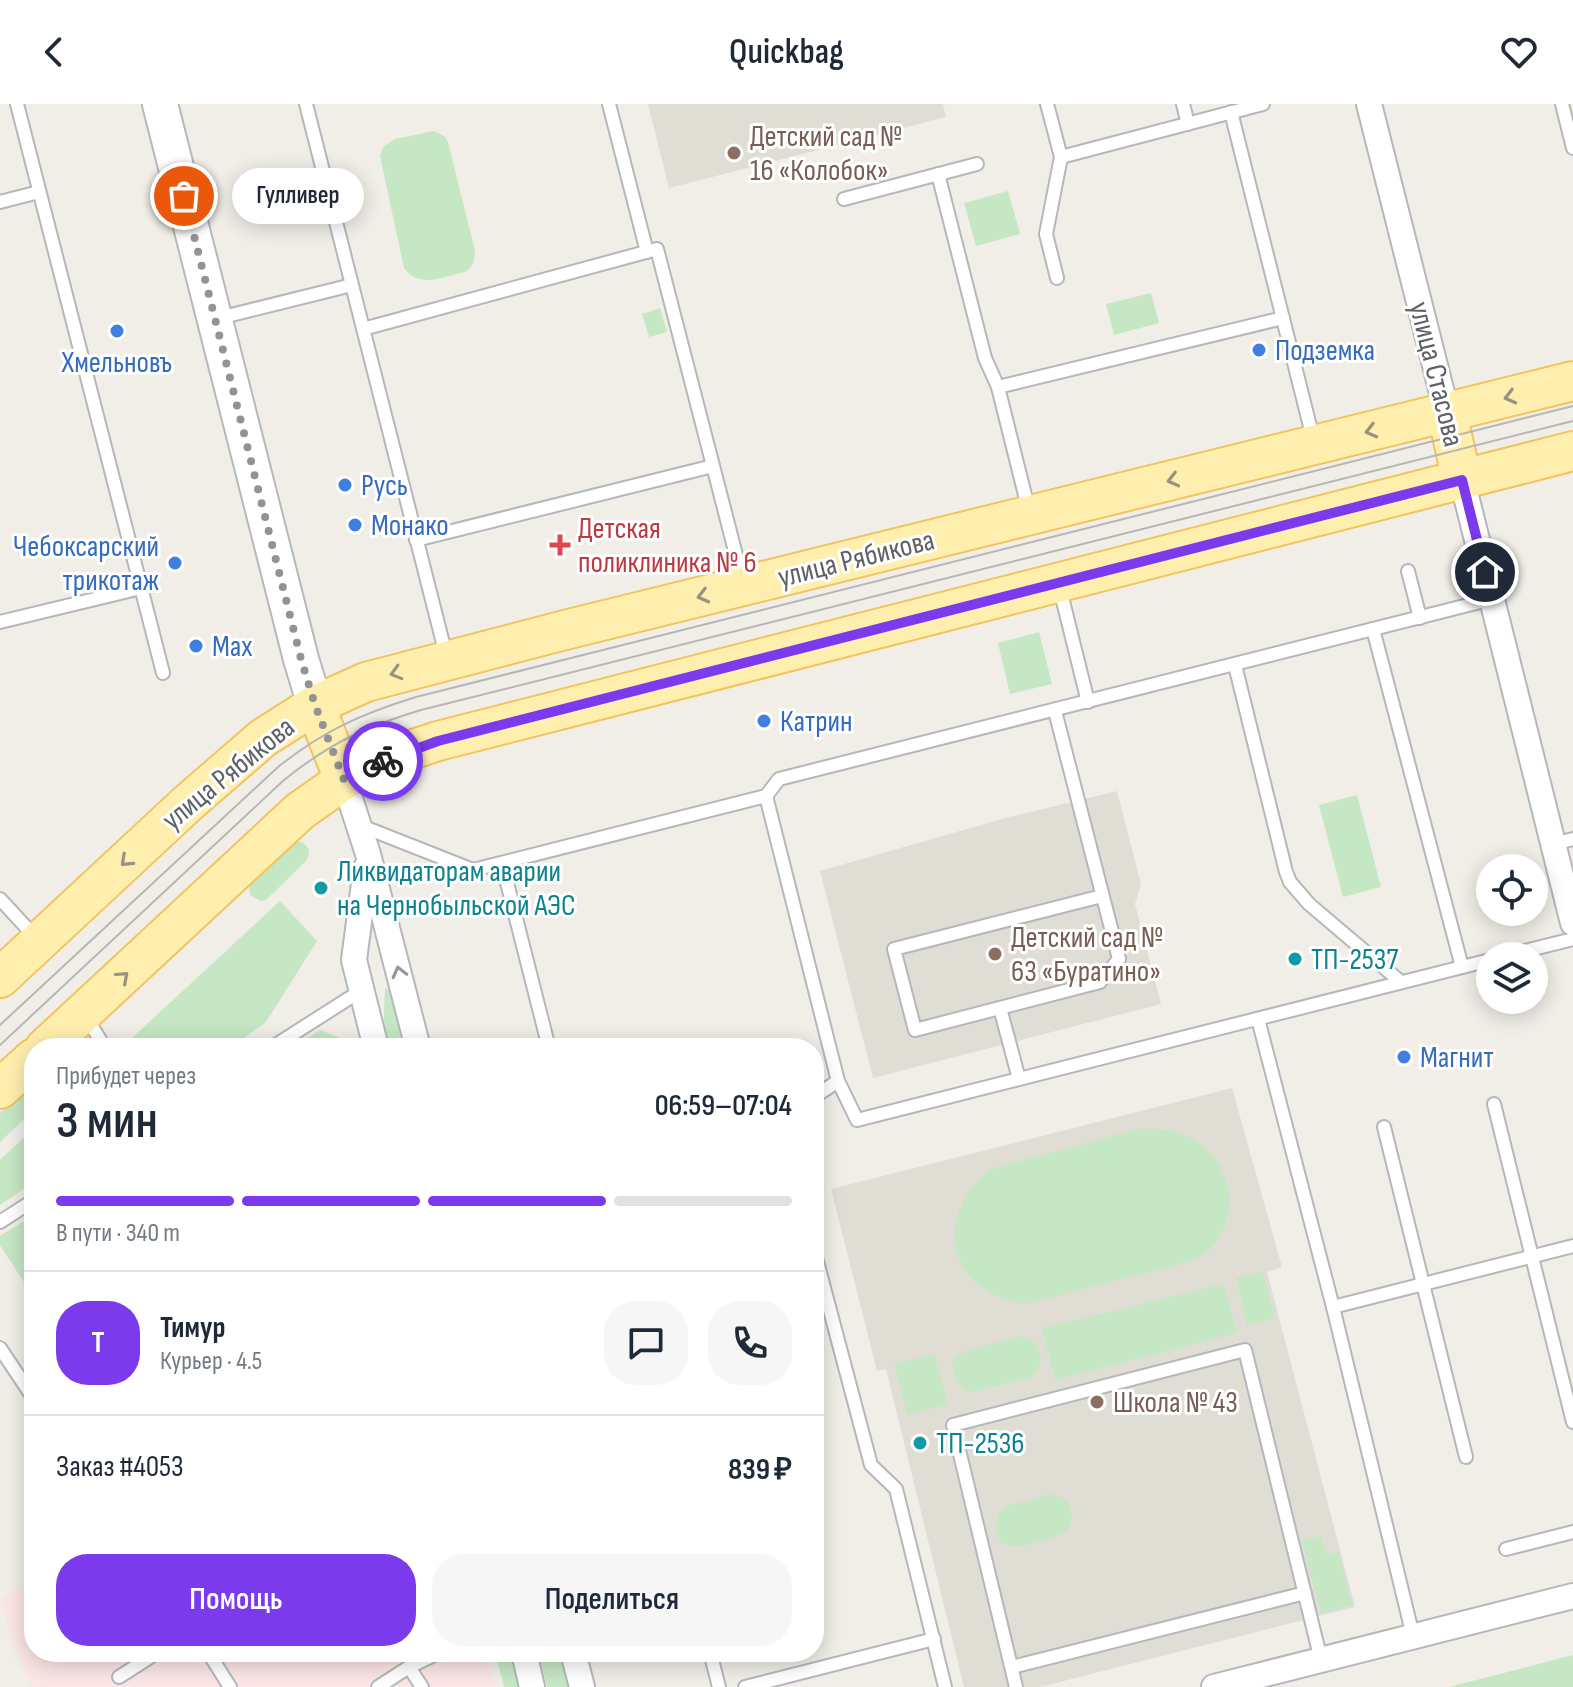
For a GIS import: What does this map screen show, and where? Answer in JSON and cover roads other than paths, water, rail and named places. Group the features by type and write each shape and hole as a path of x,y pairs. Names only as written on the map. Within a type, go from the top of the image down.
{"main road":[{"name":"улица Рябикова","path":"0,978 188,803 263,738 315,705 366,682 447,659 1573,381"},
{"name":"улица Стасова","path":"1447,413 1462,480"},
{"path":"56,1038 300,811 344,780 393,756 438,741 1573,451"},
{"path":"315,705 344,780"},
{"path":"0,1089 24,1067"}],"street":[{"path":"160,104 315,705"},
{"name":"улица Стасова","path":"1369,104 1447,413"},
{"name":"улица Стасова","path":"1462,480 1492,599 1563,842 1573,923"},
{"path":"344,780 368,854 415,1038"},
{"path":"368,854 354,960 374,1038"},
{"path":"1214,1687 1573,1596"},
{"path":"526,1662 532,1687"},
{"path":"576,1662 582,1687"}],"lane":[{"path":"17,104 163,673"},
{"path":"306,104 447,659"},
{"path":"609,104 647,252"},
{"path":"1047,104 1061,157 1046,234 1057,278"},
{"path":"1183,104 1188,124"},
{"path":"1061,157 1263,104"},
{"path":"1562,104 1573,148"},
{"path":"1231,112 1315,445"},
{"path":"844,199 977,164"},
{"path":"938,174 985,358 998,387 1030,515"},
{"path":"0,202 39,192"},
{"path":"363,329 657,249 744,586"},
{"path":"215,319 352,285"},
{"path":"998,387 1283,318"},
{"path":"416,540 713,466"},
{"path":"1408,571 1420,618"},
{"path":"1058,582 1088,702"},
{"path":"0,622 141,588"},
{"path":"359,825 473,870 766,796 779,779 1492,599"},
{"path":"1373,629 1462,967"},
{"path":"1235,665 1290,882 1309,904 1401,982"},
{"path":"1055,711 1119,959 1100,982 915,1030 894,949 1102,896"},
{"path":"766,796 838,1081 857,1120 1476,964"},
{"path":"502,863 546,1038"},
{"path":"0,899 39,942"},
{"path":"1548,945 1573,939"},
{"path":"287,1038 362,990"},
{"path":"1000,1008 1019,1079"},
{"path":"84,1012 99,1038"},
{"path":"1258,1019 1333,1307 1413,1636"},
{"path":"824,1090 838,1081"},
{"path":"1494,1104 1573,1422"},
{"path":"1384,1127 1466,1457"},
{"path":"0,1222 24,1206"},
{"path":"1333,1307 1573,1246"},
{"path":"824,1288 871,1465 896,1489 945,1687"},
{"path":"0,1348 24,1384"},
{"path":"1016,1687 953,1425 1245,1350 1321,1660"},
{"path":"1506,1549 1573,1532"},
{"path":"1012,1667 1305,1593"},
{"path":"745,1687 934,1639"},
{"path":"119,1677 142,1662"},
{"path":"214,1662 230,1687"},
{"path":"378,1687 419,1662"},
{"path":"713,1662 719,1687"},
{"path":"409,1667 422,1687"}],"tram line":[{"path":"0,1025 278,767 327,734 378,710 416,697 1573,406"},
{"path":"0,1045 284,780 333,746 382,723 421,710 1573,421"}],"place":[{"name":"Детский сад № 16 «Колобок»","path":"734,153"},
{"name":"Гулливер","path":"184,196"},
{"name":"Хмельновъ","path":"117,331"},
{"name":"Подземка","path":"1259,350"},
{"name":"Русь","path":"345,485"},
{"name":"Монако","path":"355,525"},
{"name":"Детская поликлиника № 6","path":"560,545"},
{"name":"Чебоксарский трикотаж","path":"175,563"},
{"name":"Max","path":"196,646"},
{"name":"Катрин","path":"764,721"},
{"name":"Ликвидаторам аварии на Чернобыльской АЭС","path":"321,888"},
{"name":"Детский сад № 63 «Буратино»","path":"995,954"},
{"name":"ТП-2537","path":"1295,959"},
{"name":"Магнит","path":"1404,1057"},
{"name":"Школа № 43","path":"1097,1402"},
{"name":"ТП-2536","path":"920,1443"}]}
